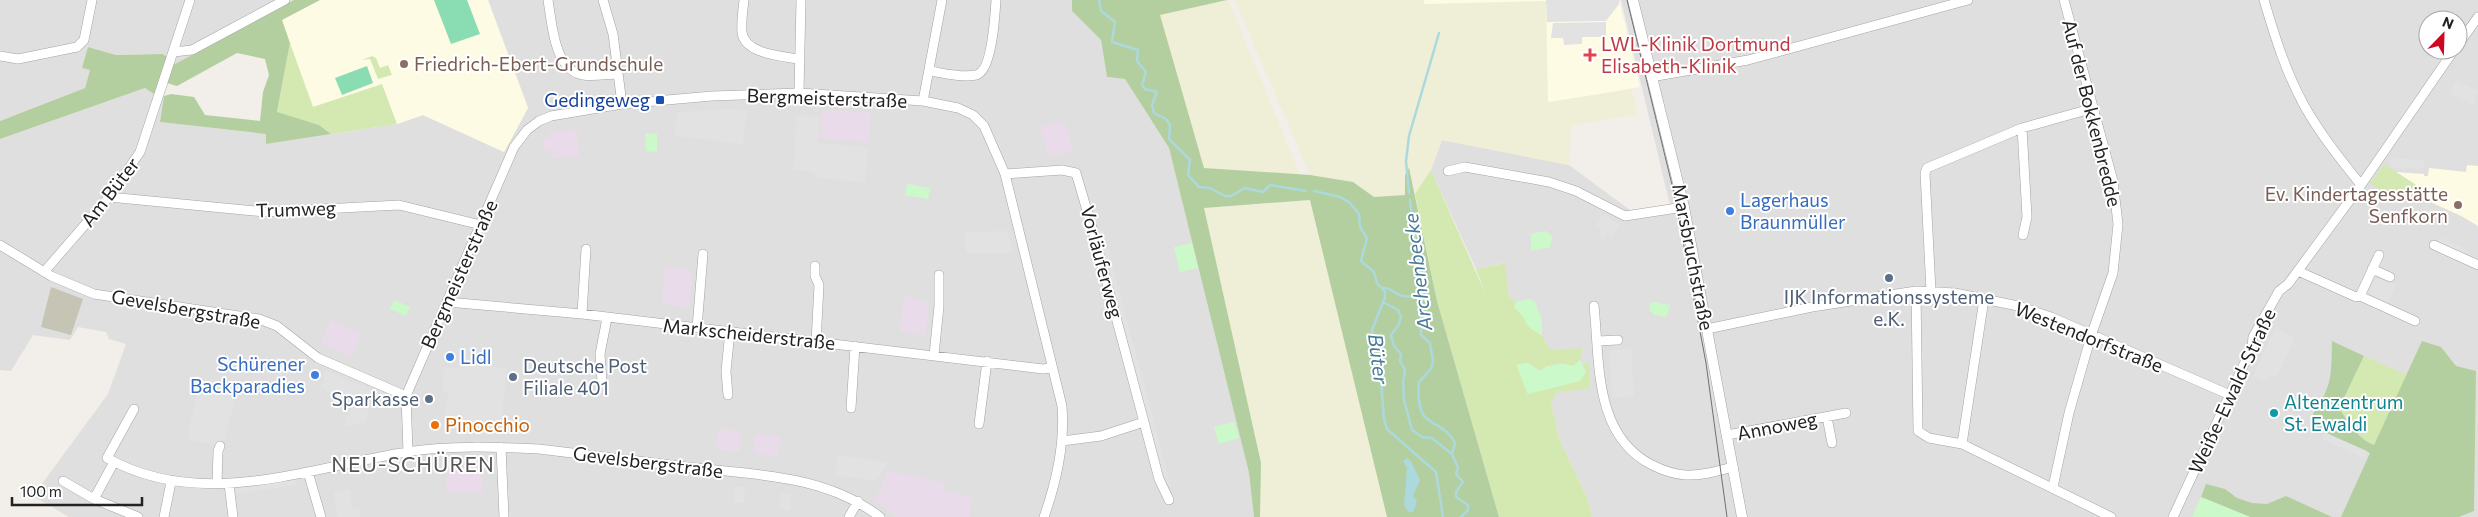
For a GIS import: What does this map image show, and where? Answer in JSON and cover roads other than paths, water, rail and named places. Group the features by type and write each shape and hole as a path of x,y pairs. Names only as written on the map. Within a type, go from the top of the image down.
{"street":[{"path":"0,56 18,59 77,47 84,40 92,0"},
{"name":"Am Büter","path":"44,272 109,197 140,152 190,0"},
{"path":"173,52 192,50 285,0"},
{"path":"548,0 560,59 570,70 584,75 618,74"},
{"path":"603,0 613,34 622,104"},
{"path":"744,0 743,38 756,50 798,59"},
{"path":"799,93 798,59 801,0"},
{"path":"924,101 942,0"},
{"path":"930,72 977,75 984,71 988,61 996,0"},
{"name":"Marsbruchstraße","path":"1633,0 1684,207 1742,517"},
{"path":"1651,77 1748,60 1968,0"},
{"name":"Auf der Bokkenbredde","path":"2053,487 2069,413 2091,336 2113,273 2118,224 2113,181 2064,0"},
{"path":"2264,0 2277,45 2305,108 2335,153 2361,185"},
{"path":"2468,31 2478,17"},
{"name":"Weiße-Ewald-Straße","path":"2172,517 2252,347 2253,337 2279,291 2288,284 2361,185 2447,60"},
{"name":"Bergmeisterstraße","path":"406,396 514,149 527,130 551,116 622,104 712,96 799,93 924,101 943,104 973,115 984,126 1005,174 1051,368 1062,406 1062,441 1050,499 1044,517"},
{"path":"1930,291 1925,172 1927,168 2022,128 2094,108"},
{"path":"2022,128 2027,217 2023,235"},
{"path":"1448,171 1465,167 1550,182 1576,192 1625,216 1684,207"},
{"name":"Vorläuferweg","path":"1005,174 1062,170 1076,173 1096,239 1159,479 1169,500"},
{"name":"Trumweg","path":"109,197 265,212 399,205 481,225"},
{"path":"0,245 44,272"},
{"path":"2434,245 2477,261"},
{"path":"582,314 586,249"},
{"path":"697,328 703,254"},
{"path":"2360,296 2379,255"},
{"path":"815,266 815,276 819,284 816,342"},
{"path":"2372,269 2390,276"},
{"path":"2298,271 2356,297 2360,296 2415,322"},
{"name":"Gevelsbergstraße","path":"44,272 73,287 94,294 260,319 277,326 318,358 406,396"},
{"path":"934,354 939,306 939,275"},
{"path":"1916,291 1918,431 1929,438 1962,444 2112,517"},
{"name":"Westendorfstraße","path":"1707,329 1812,307 1916,291 1930,291 2018,306 2051,317 2230,395"},
{"path":"1962,444 1984,299"},
{"name":"Markscheiderstraße","path":"447,302 582,314 934,354 1042,369 1051,368"},
{"path":"1594,306 1600,381 1604,400 1614,428 1631,450 1655,466 1684,475 1697,475 1733,467"},
{"path":"602,382 600,354 607,318"},
{"path":"728,395 726,371 730,331"},
{"path":"1598,341 1618,340"},
{"path":"851,408 855,346"},
{"path":"979,424 987,361"},
{"path":"406,396 408,452"},
{"path":"94,499 114,462 107,458 134,408"},
{"name":"Annoweg","path":"1727,435 1846,413"},
{"name":"Annoweg","path":"1827,417 1832,443"},
{"path":"1062,441 1101,436 1144,422"},
{"path":"217,484 218,451 220,446"},
{"name":"Gevelsbergstraße","path":"114,462 143,475 171,482 228,484 308,472 408,452 462,447 539,449 780,477 820,485 858,501 880,517"},
{"path":"501,447 504,517"},
{"path":"308,472 321,517"},
{"path":"63,481 94,499 138,517"},
{"path":"164,517 171,482"},
{"path":"228,484 233,517"},
{"path":"850,517 858,501"}],"water":[{"path":"1407,458 1411,461 1420,480 1413,496 1417,500 1414,511 1409,513 1404,505 1407,468 1403,461"}],"waterway":[{"name":"Büter","path":"1099,0 1101,11 1115,22 1112,42 1138,50 1137,61 1146,72 1142,85 1145,89 1157,92 1152,105 1154,113 1166,119 1170,125 1169,139 1190,160 1188,175 1199,187 1210,188 1225,196 1231,196 1245,188 1263,192 1270,185 1306,191"},
{"name":"Archenbecke","path":"1409,193 1406,161 1409,136 1439,33"},
{"name":"Büter","path":"1314,191 1340,197 1350,203 1359,214 1360,227 1367,238 1361,261 1374,272 1377,283 1385,292 1385,297 1372,330 1372,345 1380,367 1384,419 1387,429 1436,472 1443,517"},
{"name":"Archenbecke","path":"1410,200 1422,295 1421,335 1430,343 1433,361 1431,369 1419,382 1420,405 1425,417 1449,434 1455,443 1452,454 1458,468 1456,474 1463,482 1456,492 1456,497 1468,505 1468,510 1461,517"},
{"path":"1383,288 1402,296 1422,299"},
{"path":"1383,302 1398,310 1401,317 1398,326 1391,335 1394,346 1401,354 1400,361 1405,370 1403,381 1404,400 1412,430 1422,437 1432,438 1452,454"}],"tram line":[{"path":"1627,0 1674,193 1706,363 1727,517"}],"place":[{"name":"LWL-Klinik Dortmund Elisabeth-Klinik","path":"1590,55"},
{"name":"Friedrich-Ebert-Grundschule","path":"404,64"},
{"name":"Gedingeweg","path":"660,100"},
{"name":"Ev. Kindertagesstätte Senfkorn","path":"2458,205"},
{"name":"Lagerhaus Braunmüller","path":"1730,211"},
{"name":"IJK Informationssysteme e.K.","path":"1889,278"},
{"name":"Lidl","path":"450,357"},
{"name":"Schürener Backparadies","path":"315,375"},
{"name":"Deutsche Post Filiale 401","path":"513,377"},
{"name":"Sparkasse","path":"429,399"},
{"name":"Altenzentrum St. Ewaldi","path":"2274,413"},
{"name":"Pinocchio","path":"435,425"}],"district":[{"name":"NEU-SCHÜREN","path":"413,465"}]}
